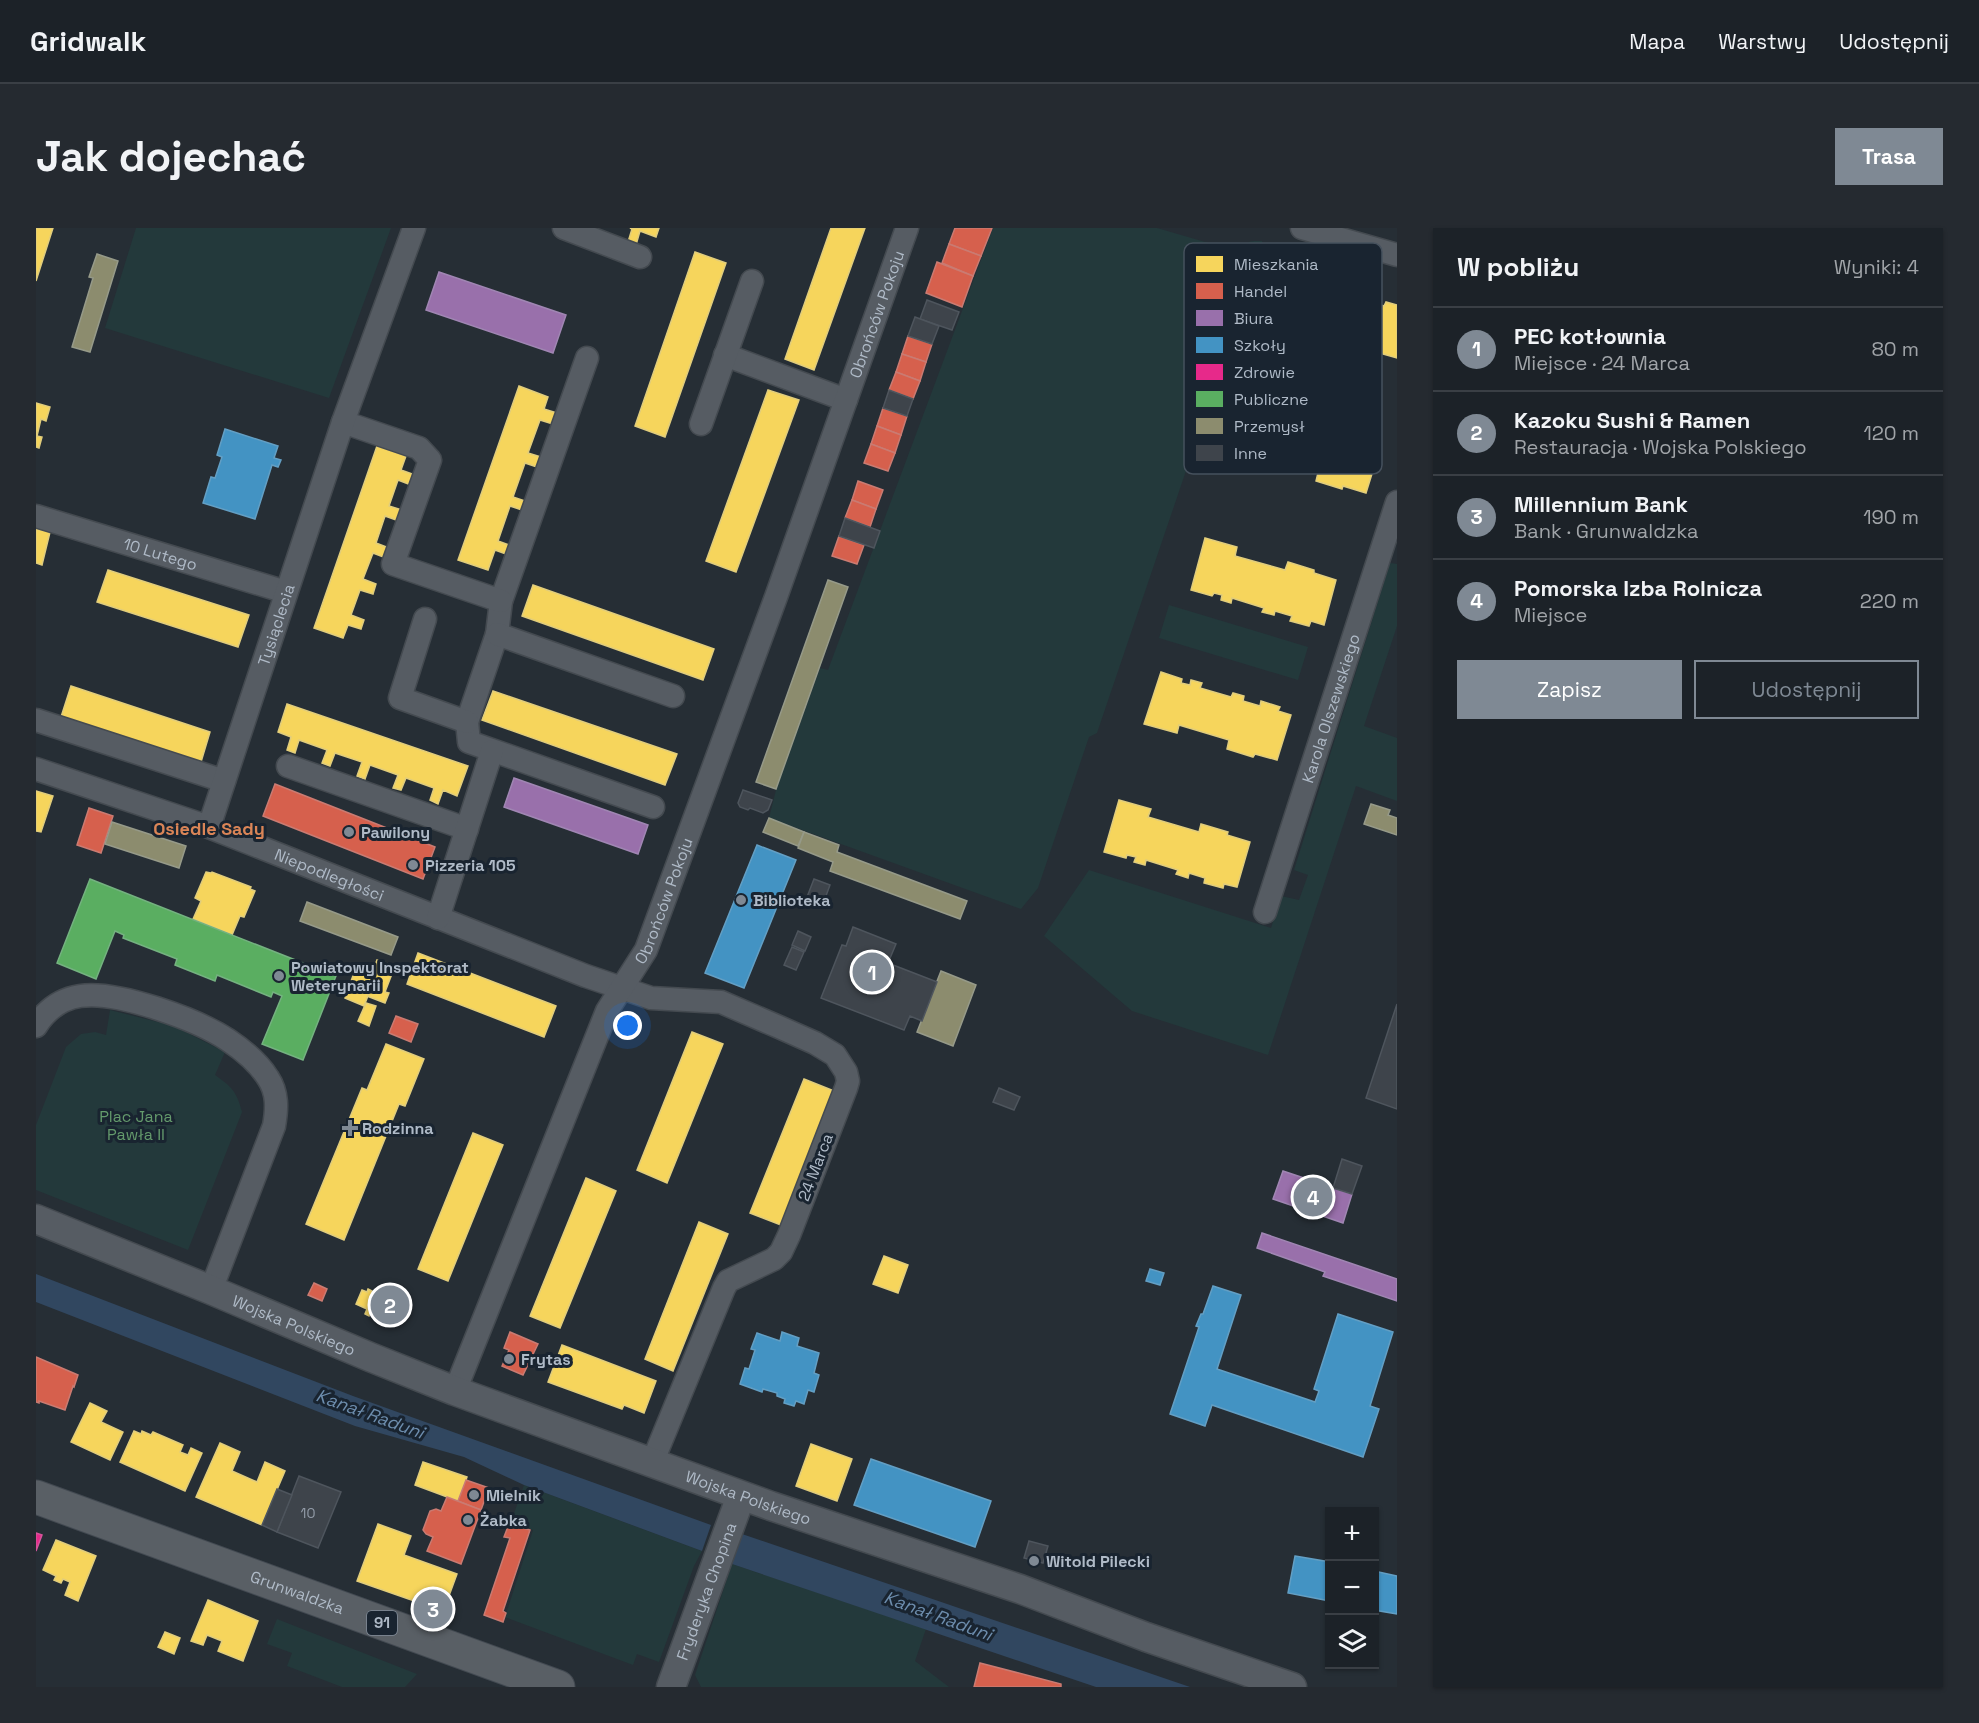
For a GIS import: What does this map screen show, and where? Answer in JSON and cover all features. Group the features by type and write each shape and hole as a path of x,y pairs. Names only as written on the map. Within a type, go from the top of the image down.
{"main road":[{"name":"Grunwaldzka","path":"36,1497 558,1687"}],"street":[{"name":"Tysiąclecia","path":"209,827 343,422 414,228"},
{"path":"564,228 640,257"},
{"name":"Obrońców Pokoju","path":"454,1391 607,1011 646,950 907,228"},
{"path":"1302,228 1355,243"},
{"path":"1382,251 1397,255"},
{"path":"701,424 752,280"},
{"name":"Obrońców Pokoju","path":"725,355 846,400"},
{"path":"587,358 501,601 496,634 467,722 469,742 653,807"},
{"path":"343,422 419,448 430,460 393,564 501,601"},
{"name":"Karola Olszewskiego","path":"1264,912 1397,502"},
{"name":"10 Lutego","path":"36,516 286,592"},
{"path":"425,619 400,698 467,722"},
{"path":"496,634 673,696"},
{"path":"36,720 224,781"},
{"path":"438,918 492,751"},
{"path":"288,766 467,829"},
{"name":"Niepodległości","path":"36,770 209,827 620,989"},
{"name":"24 Marca","path":"620,989 651,998 721,1002 835,1054 846,1072 848,1081 781,1252 774,1259 728,1281 724,1287 652,1463"},
{"name":"Wojska Polskiego","path":"36,1026 51,1008 72,998 88,995 128,1000 178,1017 227,1039 248,1055 268,1078 275,1094 277,1111 274,1126 211,1290"},
{"name":"Wojska Polskiego","path":"36,1219 454,1391 741,1496 1020,1589 1146,1637 1292,1687"},
{"name":"Fryderyka Chopina","path":"671,1687 741,1496"}],"green space":[{"path":"136,228 391,228 329,398 105,328"},
{"path":"993,228 1157,228 1209,243 1184,243 1185,474 1097,733 1089,737 1038,888 1021,909 769,818 776,790 820,668 828,670"},
{"path":"1254,241 1263,243 1248,243"},
{"path":"1390,563 1397,564 1397,626 1364,726 1397,738 1397,801 1356,786 1268,1055 1132,1011 1044,936 1089,870 1271,928 1281,896 1299,900 1308,875 1294,870"},
{"path":"1169,605 1308,647 1298,680 1159,638"},
{"name":"Plac Jana Pawła II","path":"110,1010 174,1026 225,1052 215,1075 233,1090 242,1112 188,1250 36,1190 36,1125 66,1047 81,1034 95,1032 106,1035"},
{"path":"524,1485 702,1551 694,1566 659,1662 637,1654 633,1665 505,1617 533,1530 511,1522"},
{"path":"732,1564 926,1629 915,1661 949,1687 701,1687 695,1675"},
{"path":"277,1619 417,1674 405,1687 342,1687 287,1666 292,1653 267,1644"}],"water":[{"name":"Kanał Raduni","path":"36,1274 353,1396 711,1525 702,1551 524,1485 464,1457 355,1426 36,1302"},
{"name":"Kanał Raduni","path":"742,1534 1190,1687 1096,1687 732,1564"}],"building: Mieszkania":[{"path":"36,228 53,228 36,281"},
{"path":"630,228 659,228 656,237 640,231 636,245 628,242 632,229"},
{"path":"831,228 865,228 814,370 785,359"},
{"path":"695,252 726,263 665,437 635,426"},
{"path":"1386,302 1397,305 1397,358 1382,354 1382,305"},
{"path":"519,386 548,397 544,409 557,413 553,424 540,420 528,453 541,457 537,467 525,463 513,497 525,501 522,510 510,506 498,541 509,545 506,554 495,550 488,570 458,560"},
{"path":"768,390 799,400 736,572 706,561"},
{"path":"36,403 50,407 46,421 41,419 37,436 42,437 39,448 36,447"},
{"path":"377,446 406,456 401,470 415,475 411,485 398,480 389,506 402,510 399,521 385,516 376,543 389,548 386,558 373,553 363,579 376,584 373,594 360,590 351,615 364,620 361,629 348,625 343,638 314,628"},
{"path":"1318,474 1372,474 1366,493 1316,481"},
{"path":"36,529 50,532 42,565 36,563"},
{"path":"1205,538 1237,547 1235,556 1285,570 1288,562 1336,580 1324,625 1311,621 1309,626 1290,621 1292,616 1275,611 1274,615 1262,612 1264,608 1232,598 1231,603 1221,600 1222,595 1214,593 1212,596 1191,590"},
{"path":"108,570 249,615 238,647 97,602"},
{"path":"533,585 714,649 703,680 522,616"},
{"path":"1161,672 1182,679 1181,683 1190,685 1191,680 1202,683 1200,688 1231,697 1233,693 1244,696 1243,701 1260,706 1261,701 1280,707 1278,711 1291,715 1277,760 1255,754 1253,757 1227,749 1229,740 1179,725 1177,733 1144,724"},
{"path":"71,686 210,732 201,762 61,717"},
{"path":"493,691 677,754 665,785 482,720"},
{"path":"287,704 468,766 457,796 443,790 438,804 430,800 434,788 406,778 401,790 393,788 398,775 370,765 365,779 357,776 362,762 335,753 330,766 322,763 327,750 299,740 295,753 287,750 291,737 278,732"},
{"path":"36,791 53,796 41,832 36,831"},
{"path":"1119,800 1151,809 1148,817 1199,832 1201,824 1228,832 1227,835 1250,842 1237,887 1224,884 1223,888 1204,883 1205,878 1189,873 1188,878 1176,874 1178,870 1146,860 1145,865 1134,862 1136,857 1127,855 1126,858 1104,852"},
{"path":"206,872 212,872 251,887 250,889 255,891 244,917 240,916 232,935 193,919 201,901 195,898"},
{"path":"418,953 556,1006 544,1037 407,984"},
{"path":"377,960 395,966 385,992 389,993 385,1003 367,996 375,978 371,976"},
{"path":"355,970 375,978 364,1006 345,998"},
{"path":"366,1003 376,1006 369,1026 358,1021"},
{"path":"692,1032 723,1044 667,1183 637,1170"},
{"path":"386,1044 424,1059 405,1106 399,1104 344,1240 306,1224 362,1088 367,1090"},
{"path":"804,1079 834,1091 781,1225 750,1213"},
{"path":"473,1133 503,1145 448,1281 418,1269"},
{"path":"586,1178 616,1191 560,1328 530,1316"},
{"path":"699,1222 728,1234 673,1371 645,1359"},
{"path":"884,1256 908,1265 898,1293 873,1284"},
{"path":"368,1289 378,1294 369,1316 365,1314 367,1309 356,1304 362,1290 367,1292"},
{"path":"562,1345 656,1381 644,1413 624,1405 622,1409 548,1382"},
{"path":"90,1403 107,1411 101,1422 123,1432 110,1460 71,1442"},
{"path":"134,1431 141,1434 142,1431 151,1435 153,1432 183,1445 180,1452 188,1455 191,1448 202,1453 185,1491 120,1462"},
{"path":"220,1443 240,1452 232,1471 257,1482 265,1462 285,1471 262,1525 196,1497"},
{"path":"811,1444 852,1459 837,1501 796,1486"},
{"path":"423,1462 467,1477 458,1501 415,1485"},
{"path":"378,1524 411,1536 404,1555 457,1574 446,1604 437,1609 357,1581"},
{"path":"56,1540 96,1556 78,1601 65,1595 70,1582 63,1579 61,1583 54,1580 56,1576 43,1570"},
{"path":"208,1600 258,1621 243,1661 218,1651 222,1641 207,1635 203,1645 191,1641"},
{"path":"165,1632 180,1638 174,1654 158,1647"}],"building: Handel":[{"path":"955,228 992,228 981,256 949,244"},
{"path":"949,244 981,256 973,276 942,263"},
{"path":"937,262 973,276 962,307 926,293"},
{"path":"908,336 932,344 926,362 902,354"},
{"path":"902,354 926,362 920,381 896,372"},
{"path":"896,372 920,381 913,399 889,390"},
{"path":"883,408 907,416 901,435 877,426"},
{"path":"877,426 901,435 895,453 871,444"},
{"path":"871,444 895,453 888,471 864,463"},
{"path":"858,481 883,490 876,509 852,500"},
{"path":"852,500 876,509 870,527 845,518"},
{"path":"839,536 864,545 857,564 832,556"},
{"name":"Pawilony","path":"275,784 435,847 423,879 263,816"},
{"path":"89,808 113,816 101,853 77,845"},
{"path":"396,1016 418,1024 411,1042 389,1033"},
{"path":"314,1283 327,1289 322,1301 308,1295"},
{"path":"380,1287 409,1298 399,1322 371,1311"},
{"path":"510,1332 538,1344 523,1375 502,1366 509,1350 504,1348"},
{"path":"36,1357 78,1375 65,1410 36,1402"},
{"name":"Mielnik","path":"466,1480 489,1488 481,1510 458,1501"},
{"path":"447,1497 481,1510 461,1564 427,1551 433,1537 423,1530 430,1511 436,1509 441,1511"},
{"path":"509,1524 530,1530 503,1611 506,1613 503,1622 484,1615 510,1538 504,1537"},
{"path":"980,1663 1061,1684 1061,1687 974,1687"}],"building: Biura":[{"path":"439,272 566,315 553,353 426,310"},
{"path":"514,778 648,825 638,854 504,807"},
{"path":"1283,1171 1352,1194 1343,1223 1273,1199"},
{"path":"1262,1233 1397,1279 1397,1301 1323,1276 1325,1272 1257,1248"}],"building: Szkoły":[{"path":"225,429 278,446 274,458 281,460 278,467 272,465 255,519 203,503 211,477 215,478 222,457 217,455"},
{"path":"757,845 796,860 744,988 705,973"},
{"path":"1150,1269 1164,1273 1160,1285 1146,1281"},
{"path":"1213,1286 1241,1295 1217,1369 1315,1402 1319,1391 1314,1389 1338,1314 1393,1332 1370,1406 1379,1409 1363,1457 1212,1405 1205,1426 1170,1414 1199,1327 1196,1326"},
{"path":"782,1332 799,1338 797,1346 819,1353 814,1373 819,1375 814,1392 808,1390 804,1404 796,1401 794,1406 784,1403 785,1399 777,1396 777,1393 763,1389 762,1392 740,1384 745,1368 749,1369 755,1350 751,1349 757,1333 780,1341"},
{"path":"871,1459 991,1501 975,1547 854,1505"},
{"path":"1295,1556 1325,1561 1325,1600 1288,1593"},
{"path":"1379,1572 1397,1576 1397,1614 1379,1611"}],"building: Zdrowie":[{"path":"36,1533 42,1535 36,1551"}],"building: Publiczne":[{"path":"90,879 336,976 303,1060 262,1044 282,996 273,992 271,997 217,975 215,981 175,965 177,959 123,938 124,935 115,931 96,979 57,963"}],"building: Przemysł":[{"path":"97,254 118,261 90,352 72,347 93,278 89,277"},
{"path":"828,580 848,587 776,789 756,782"},
{"path":"1371,804 1390,810 1388,815 1397,818 1397,835 1364,824"},
{"path":"769,818 804,832 798,846 763,832"},
{"path":"112,822 186,846 179,868 105,844"},
{"path":"804,832 839,845 837,852 967,901 960,919 830,871 833,862 798,848"},
{"path":"307,902 398,937 391,955 300,921"},
{"path":"941,971 976,985 953,1046 917,1032"}],"building: Inne":[{"path":"927,300 959,312 952,330 920,319"},
{"path":"915,317 939,326 932,344 908,336"},
{"path":"889,390 913,399 907,416 883,408"},
{"path":"845,518 880,531 874,548 839,536"},
{"path":"743,790 772,800 768,810 763,813 740,807 738,803"},
{"path":"814,879 830,885 823,904 807,897"},
{"path":"853,927 896,944 888,963 937,982 922,1021 910,1016 904,1030 821,998 842,945 846,946"},
{"path":"798,931 811,937 805,951 792,945"},
{"path":"792,947 804,952 796,970 784,965"},
{"path":"1397,1004 1397,1109 1366,1098"},
{"path":"999,1088 1020,1097 1014,1110 993,1102"},
{"path":"1342,1159 1362,1166 1352,1194 1333,1188"},
{"path":"299,1476 341,1492 318,1548 277,1532"},
{"path":"277,1489 292,1495 277,1532 262,1525"},
{"path":"1029,1541 1048,1546 1043,1563 1024,1558"}],"place":[{"name":"Pawilony","path":"349,832"},
{"name":"Pizzeria 105","path":"413,865"},
{"name":"Biblioteka","path":"741,900"},
{"name":"PEC kotłownia","path":"872,972"},
{"name":"Powiatowy Inspektorat Weterynarii","path":"279,976"},
{"name":"Rodzinna","path":"350,1128"},
{"name":"Pomorska Izba Rolnicza","path":"1313,1197"},
{"name":"Kazoku Sushi & Ramen","path":"390,1305"},
{"name":"Frytas","path":"509,1359"},
{"name":"Mielnik","path":"474,1495"},
{"name":"Żabka","path":"468,1520"},
{"name":"Witold Pilecki","path":"1034,1561"},
{"name":"Millennium Bank","path":"433,1609"}],"district":[{"name":"Osiedle Sady","path":"209,829"}]}
